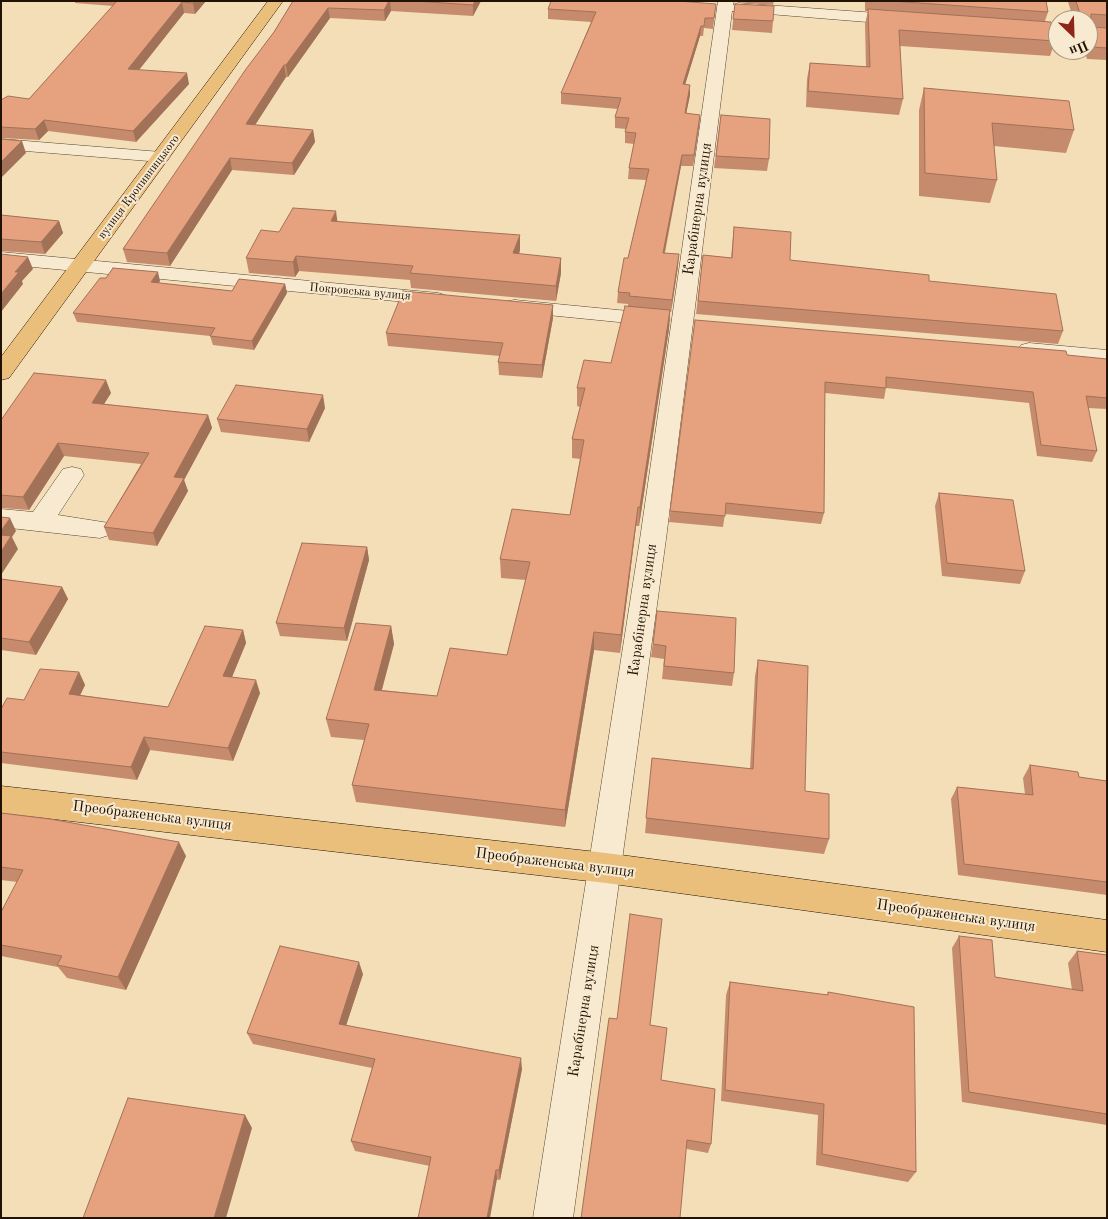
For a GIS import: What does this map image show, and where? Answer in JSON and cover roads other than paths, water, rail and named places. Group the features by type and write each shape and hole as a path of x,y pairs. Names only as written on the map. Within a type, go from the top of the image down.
{"main road":[{"name":"вулиця Кропивницького","path":"1,373 276,1"},
{"name":"Преображенська вулиця","path":"1,799 606,868 1107,936"}],"street":[{"path":"719,5 921,21"},
{"name":"Карабінерна вулиця","path":"553,1218 606,868 693,323 719,5"},
{"path":"999,26 1048,30"},
{"path":"1,144 161,157"},
{"name":"Покровська вулиця","path":"1,258 457,301"},
{"path":"496,304 693,323"},
{"path":"1008,349 1107,357"},
{"path":"40,522 72,475"},
{"path":"1,518 100,529"}]}
